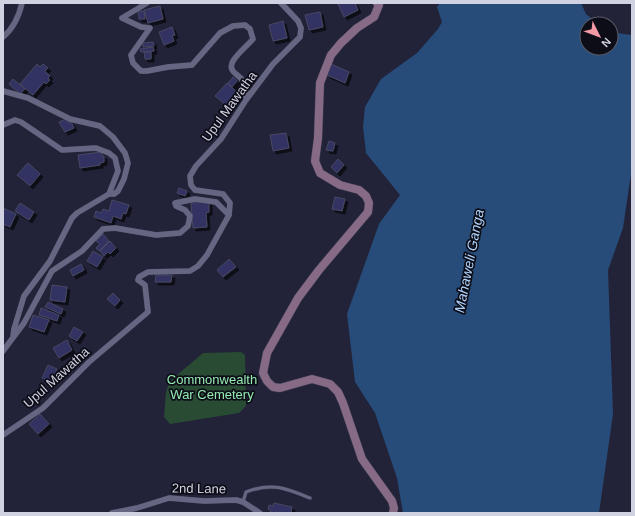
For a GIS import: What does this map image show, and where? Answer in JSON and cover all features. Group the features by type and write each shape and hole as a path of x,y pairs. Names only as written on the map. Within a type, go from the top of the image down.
{"street":[{"path":"3,37 8,33 18,17 22,3"},
{"path":"147,3 122,18 141,27 150,28 131,55 133,64 141,70 147,71 192,65 220,33 233,26 245,25 250,29 253,39 234,61 232,67 234,73 243,79 247,88 246,100"},
{"name":"Upul Mawatha","path":"3,436 43,408 89,362 148,312 145,285 138,280 139,277 148,272 190,271 198,266 207,255 229,215 230,203 223,194 195,190 191,185 190,176 196,166 221,139 246,100 273,64 300,37 301,28 298,21 281,3"},
{"path":"377,3 379,5 374,17 357,28 340,43 331,55 325,70 320,84 318,138 315,161 320,173 340,185 359,190 366,196 369,203 368,212 319,270 298,298 267,353 263,373 267,381 273,387 280,388 312,379 330,384 338,392 362,460 392,501 393,513"},
{"path":"3,91 28,98 70,119 100,126 113,137 125,153 128,163 124,179 118,191 114,194 109,194 76,213 72,218 50,261 24,296 13,337"},
{"path":"3,125 15,120 22,122 62,150 96,148 109,153 115,158 118,171 109,194"},
{"path":"3,351 24,323 52,270 82,251 103,229 115,228 156,235 180,233 188,226 190,216 185,210 176,206 175,203 195,199 216,202 229,215"},
{"name":"2nd Lane","path":"112,513 137,508 169,498 204,501 236,500 243,502 260,513"}],"lane":[{"path":"243,502 246,492 258,487 283,487 310,498"}],"green space":[{"name":"Commonwealth War Cemetery","path":"241,352 245,355 246,406 239,413 170,424 164,417 166,392 170,381 203,353"}],"water":[{"name":"Mahaweli Ganga","path":"440,3 581,3 588,16 579,16 579,56 619,56 619,33 631,35 632,38 632,167 623,228 608,270 613,414 599,513 403,513 397,478 375,413 355,382 347,314 379,224 400,195 366,153 363,127 365,107 381,79 417,53 438,29 442,22 437,7"}],"building":[{"path":"355,3 358,10 344,17 338,4"},
{"path":"160,6 163,19 148,23 144,10"},
{"path":"138,11 144,11 145,19 139,19"},
{"path":"320,12 323,27 309,30 305,15"},
{"path":"283,21 287,38 273,41 269,25"},
{"path":"172,27 175,35 172,36 174,41 164,45 159,32"},
{"path":"153,42 154,46 143,47 143,43"},
{"path":"153,47 154,51 141,52 140,49"},
{"path":"144,52 151,52 151,59 145,59"},
{"path":"37,64 40,67 43,64 48,68 45,71 50,76 48,78 50,80 46,84 44,82 33,95 20,84"},
{"path":"331,64 349,72 345,83 327,75"},
{"path":"233,77 237,81 232,87 228,83"},
{"path":"13,79 25,89 20,94 9,84"},
{"path":"227,83 240,95 229,108 215,96"},
{"path":"66,119 69,123 71,122 74,128 65,132 59,122"},
{"path":"286,133 289,148 273,151 270,135"},
{"path":"329,141 335,143 333,151 326,150"},
{"path":"101,152 102,156 104,156 104,162 100,163 100,165 80,168 78,155"},
{"path":"338,159 344,165 337,173 331,167"},
{"path":"28,163 40,174 30,186 17,175"},
{"path":"179,188 187,191 185,196 177,193"},
{"path":"335,197 345,199 342,211 332,209"},
{"path":"112,200 129,205 126,214 123,213 121,219 113,216 111,223 94,217 96,211 101,213 103,209 109,211"},
{"path":"209,202 209,212 206,213 207,227 193,228 191,203"},
{"path":"20,203 34,212 29,220 15,211"},
{"path":"3,208 16,214 10,227 3,224"},
{"path":"103,234 109,241 99,251 96,248 100,244 96,241"},
{"path":"110,241 116,248 110,254 108,252 104,256 100,251"},
{"path":"93,251 103,257 97,267 87,261"},
{"path":"229,259 236,267 223,277 217,270"},
{"path":"81,264 84,270 73,276 70,270"},
{"path":"156,275 172,275 171,282 155,282"},
{"path":"52,285 67,287 65,302 50,300"},
{"path":"113,293 120,300 115,306 107,299"},
{"path":"48,302 63,309 61,314 45,307"},
{"path":"41,308 59,315 57,321 39,315"},
{"path":"33,315 49,320 44,332 29,327"},
{"path":"74,327 83,332 77,341 69,336"},
{"path":"67,340 72,350 59,358 53,348"},
{"path":"48,365 57,369 51,382 42,378"},
{"path":"40,414 49,424 38,434 29,424"},
{"path":"274,503 292,507 291,513 270,513 271,510 268,509 269,505 273,506"}]}
